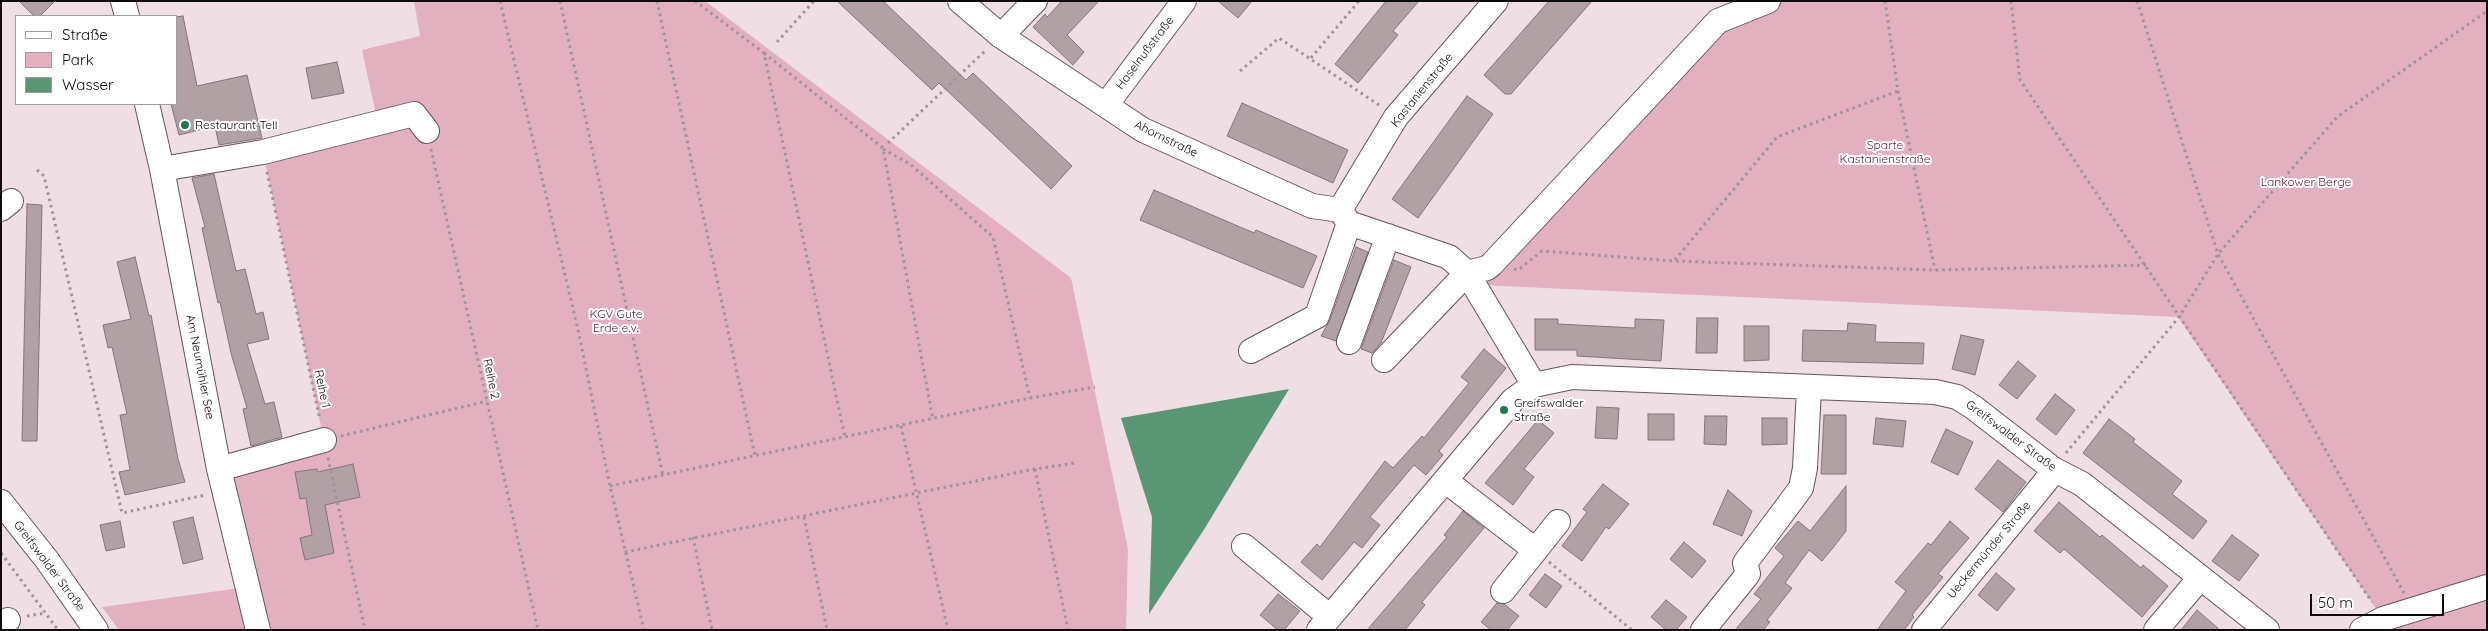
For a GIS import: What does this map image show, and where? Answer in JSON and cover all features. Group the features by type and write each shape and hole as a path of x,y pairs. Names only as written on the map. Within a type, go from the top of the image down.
{"street":[{"path":"123,1 126,15"},
{"name":"Ahornstraße","path":"960,1 1002,36 1152,134 1312,206 1345,216 1388,236 1448,257 1467,273 1534,384"},
{"path":"1002,36 1035,1"},
{"name":"Haselnußstraße","path":"1106,105 1184,1"},
{"name":"Kastanienstraße","path":"1251,351 1317,316 1345,216 1396,117 1496,1"},
{"path":"1384,360 1467,273 1487,268 1492,264 1718,21 1768,1"},
{"name":"Am Neumühler See","path":"147,105 162,170 221,480 258,630"},
{"path":"162,170 263,152 414,114 427,131"},
{"path":"1349,342 1388,236"},
{"name":"Greifswalder Straße","path":"1534,384 1572,377 1935,392 1957,397 1973,407 2053,469 2082,484 2267,630"},
{"path":"1244,546 1325,623 1504,410 1534,384"},
{"path":"1703,630 1748,574 1745,563 1801,488 1805,468 1809,388"},
{"path":"221,480 324,440"},
{"name":"Ueckermünder Straße","path":"1924,630 2046,481 2053,469"},
{"path":"1446,481 1535,550"},
{"name":"Greifswalder Straße","path":"1,502 47,560 96,630"},
{"path":"1503,590 1558,522"},
{"path":"2156,630 2200,578"},
{"path":"2362,630 2382,624 2413,610 2487,587"}],"path":[{"path":"500,1 579,334 610,486 644,630"},
{"path":"560,1 663,476"},
{"path":"657,1 755,456"},
{"path":"695,1 764,53 883,148 910,164 993,236 1030,398"},
{"path":"777,42 814,1"},
{"path":"1311,58 1359,1"},
{"path":"1885,1 1898,90 1935,270"},
{"path":"2011,1 2020,80 2146,265 2382,624"},
{"path":"2137,1 2218,254 2413,610"},
{"path":"2053,469 2179,317 2218,254 2337,117 2487,11"},
{"path":"888,143 1002,36"},
{"path":"1240,72 1279,38 1396,117"},
{"path":"764,53 845,438"},
{"path":"1674,260 1777,137 1898,90"},
{"name":"Reihe 2","path":"427,131 538,630"},
{"path":"883,148 933,420"},
{"name":"Reihe 1","path":"263,152 365,630"},
{"path":"37,170 44,176 122,513 221,480"},
{"path":"1492,264 1518,270 1542,251 1674,260 1935,270 2146,265"},
{"path":"610,486 933,420 1030,398 1095,387"},
{"path":"324,440 487,401"},
{"path":"901,426 948,630"},
{"path":"625,552 1035,469 1075,463"},
{"path":"1035,469 1068,630"},
{"path":"804,517 827,630"},
{"path":"693,537 712,630"},
{"path":"1535,550 1632,630"},
{"path":"1,553 58,630"}],"green space":[{"name":"KGV Gute Erde e.v.","path":"414,1 705,1 1071,278 1128,549 1126,630 119,630 102,607 248,587 219,469 324,440 263,152 378,124 362,50 420,36"},
{"path":"1756,1 2487,1 2487,630 2380,630 2383,619 2178,317 1480,285 1715,18"}],"water":[{"path":"1289,389 1205,528 1149,614 1152,517 1121,418"}],"building":[{"path":"19,1 55,1 41,15 33,15"},
{"path":"837,1 883,1 966,80 973,73 1072,166 1051,189 939,83 932,90"},
{"path":"1062,1 1099,1 1067,35 1084,52 1073,65 1033,27 1045,14 1047,17"},
{"path":"1218,1 1252,1 1238,18"},
{"path":"1386,1 1419,1 1393,31 1398,35 1358,83 1335,64"},
{"path":"1549,1 1592,1 1511,94 1505,94 1484,75"},
{"path":"183,16 197,86 247,75 262,138 219,145 215,126 179,135 171,105 178,105 178,17"},
{"path":"337,62 344,93 312,99 306,68"},
{"path":"1467,96 1493,114 1418,218 1392,199"},
{"path":"1242,103 1348,150 1333,183 1227,136"},
{"path":"214,174 236,271 245,269 256,314 263,312 269,339 247,344 265,404 274,402 282,437 251,446 243,409 247,408 231,353 220,302 218,303 202,228 205,227 192,178"},
{"path":"1154,190 1254,233 1256,230 1317,256 1303,288 1140,220"},
{"path":"27,204 42,205 37,441 22,441"},
{"path":"1356,247 1368,252 1336,341 1321,336 1330,320"},
{"path":"135,257 149,316 151,315 178,459 185,482 125,495 119,472 130,470 120,415 127,414 112,347 108,348 103,325 131,319 117,262"},
{"path":"1394,260 1411,267 1381,343 1372,353 1361,349"},
{"path":"1697,318 1718,318 1717,353 1696,353"},
{"path":"1535,319 1558,319 1558,324 1635,328 1635,319 1664,320 1661,361 1577,356 1577,350 1535,350"},
{"path":"1848,323 1876,325 1875,342 1924,343 1923,364 1802,361 1803,330 1847,331"},
{"path":"1744,326 1769,326 1769,360 1744,361"},
{"path":"1961,335 1984,340 1975,375 1952,369"},
{"path":"1484,349 1506,368 1439,451 1443,455 1426,475 1414,465 1370,517 1380,525 1362,548 1354,542 1322,580 1301,562 1317,544 1320,547 1385,461 1393,468 1422,436 1424,438 1469,383 1461,377"},
{"path":"2018,361 2036,376 2017,399 1999,385"},
{"path":"2055,394 2075,410 2056,435 2036,419"},
{"path":"1597,407 1619,408 1617,439 1595,438"},
{"path":"1648,414 1674,414 1674,440 1648,440"},
{"path":"1824,415 1846,415 1846,474 1821,474"},
{"path":"1705,416 1727,416 1726,445 1704,444"},
{"path":"1762,418 1787,418 1787,444 1762,445"},
{"path":"1876,418 1906,421 1903,447 1873,444"},
{"path":"2109,419 2135,439 2133,442 2182,481 2172,494 2207,521 2193,539 2083,453"},
{"path":"1538,420 1554,433 1524,469 1534,477 1513,505 1485,483"},
{"path":"1946,429 1973,442 1958,475 1931,462"},
{"path":"1998,460 2026,482 2003,512 1975,489"},
{"path":"353,464 360,497 325,505 334,553 305,560 300,538 312,535 306,498 300,499 295,472 317,469 318,472"},
{"path":"1603,484 1629,504 1609,529 1606,527 1582,561 1562,546 1587,512 1583,509"},
{"path":"1846,486 1846,531 1822,561 1809,550 1785,583 1792,588 1767,620 1770,622 1763,630 1735,630 1761,599 1754,594 1784,556 1775,548 1798,521 1810,531"},
{"path":"1728,490 1752,511 1742,536 1713,524"},
{"path":"2059,502 2100,537 2102,535 2141,568 2143,565 2168,586 2142,617 2064,549 2060,553 2034,531"},
{"path":"1463,511 1484,528 1422,602 1425,605 1405,630 1367,630 1447,537 1444,535"},
{"path":"193,517 203,559 183,564 173,522"},
{"path":"120,521 125,547 106,551 100,525"},
{"path":"1950,521 1969,538 1938,574 1943,577 1912,615 1914,617 1904,630 1877,630 1906,591 1895,582 1928,543 1931,545"},
{"path":"2232,535 2259,555 2239,581 2212,561"},
{"path":"1684,542 1706,561 1692,578 1670,559"},
{"path":"1996,573 2015,589 1997,611 1978,595"},
{"path":"1545,574 1562,586 1546,608 1529,595"},
{"path":"1278,594 1300,611 1284,630 1278,630 1260,615"},
{"path":"1666,600 1687,617 1676,630 1666,630 1651,617"},
{"path":"1497,603 1504,604 1519,616 1507,630 1491,630 1481,622"},
{"path":"2197,610 2220,630 2181,630"}],"place":[{"name":"Restaurant Tell","path":"185,125"},
{"name":"Greifswalder Straße","path":"1504,410"}],"park label":[{"name":"Sparte Kastanienstraße","path":"1885,152"},
{"name":"Lankower Berge","path":"2306,182"}]}
